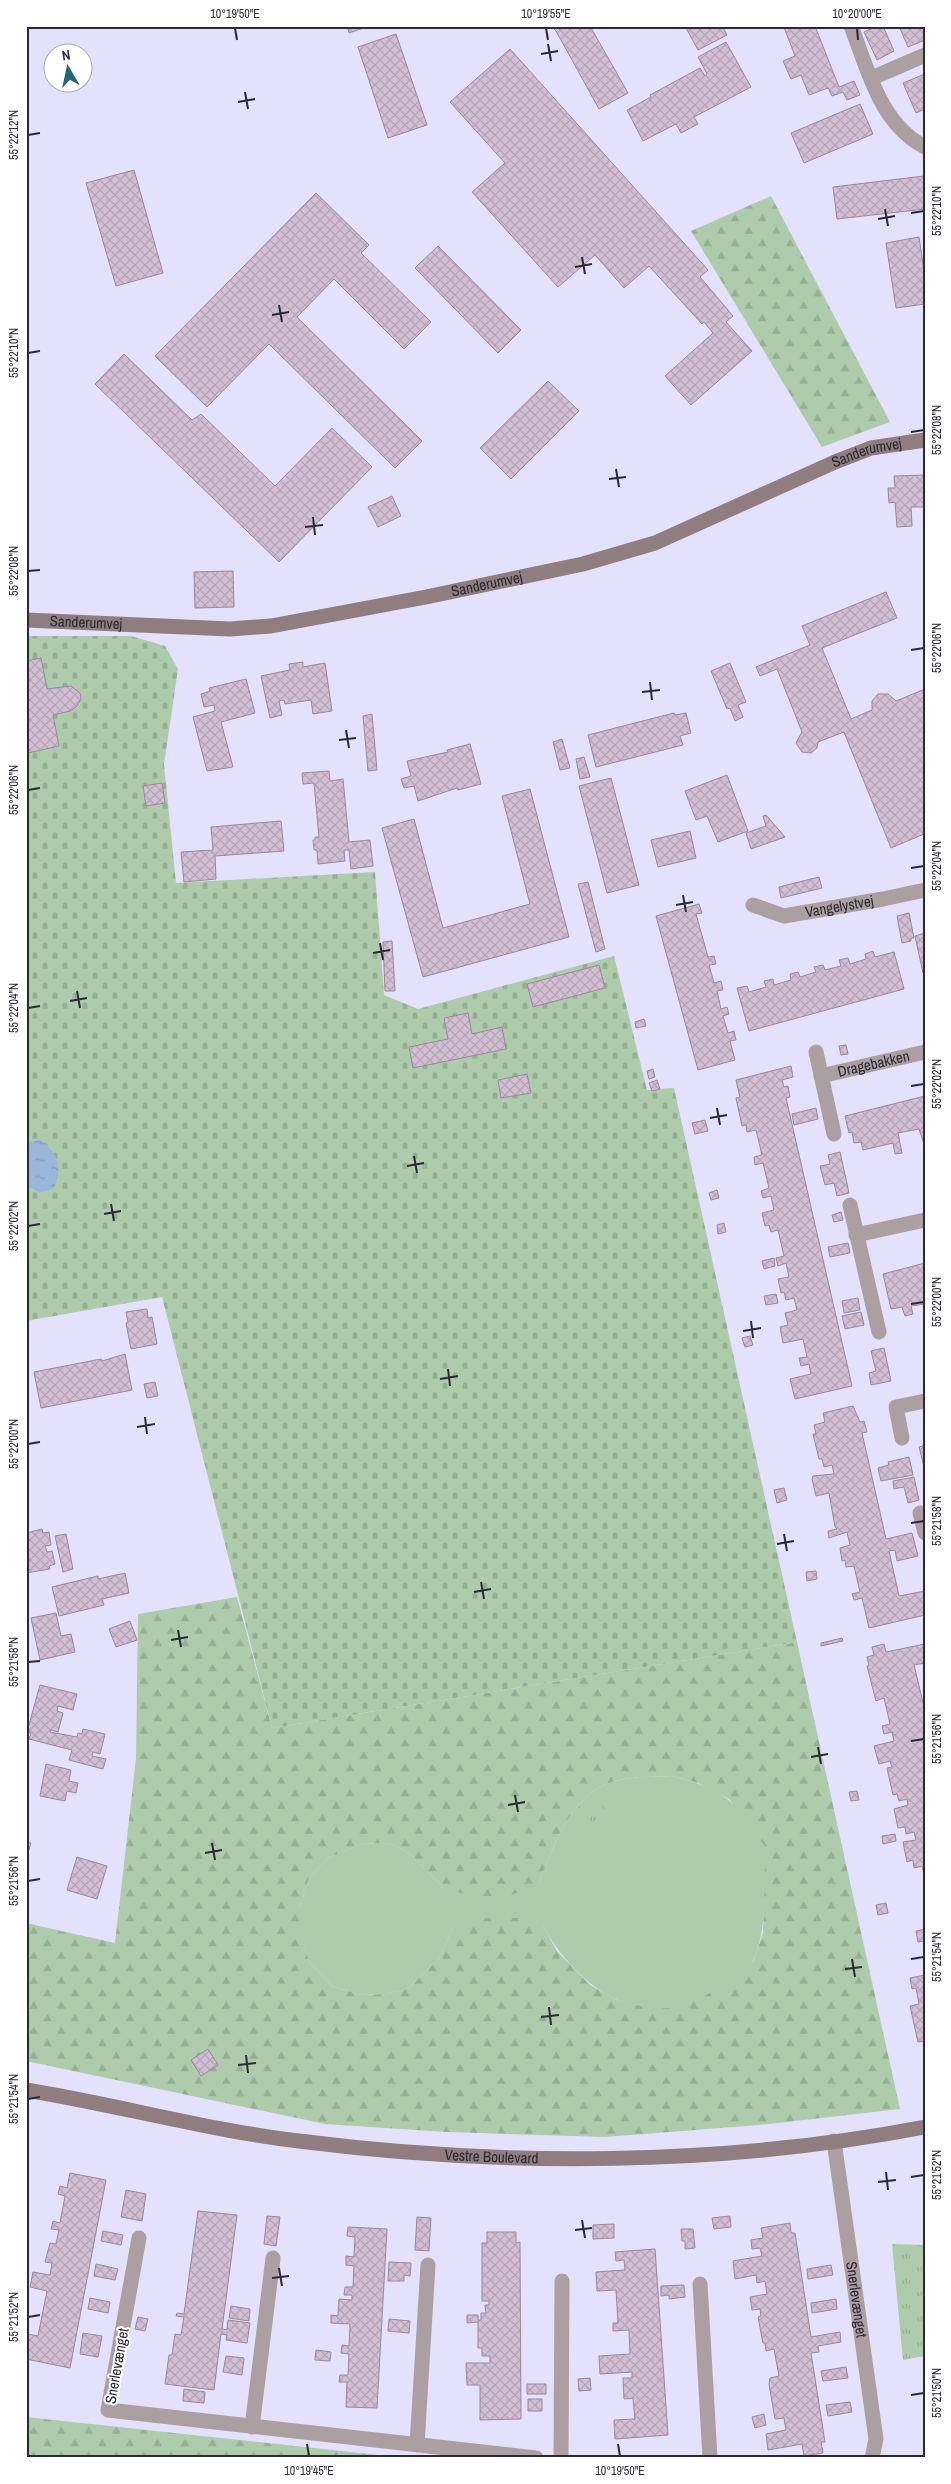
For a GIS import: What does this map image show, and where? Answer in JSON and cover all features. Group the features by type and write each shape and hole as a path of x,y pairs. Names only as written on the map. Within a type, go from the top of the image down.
{"street":[{"path":"850,26 885,112 909,139 925,147"},
{"path":"872,78 925,55"},
{"name":"Sanderumvej","path":"26,620 230,629 271,626 426,597 584,564 655,544 844,458 871,448 925,440"},
{"name":"Vangelystvej","path":"753,905 784,916 925,890"},
{"name":"Dragebakken","path":"816,1052 834,1134"},
{"name":"Dragebakken","path":"821,1076 925,1052"},
{"path":"850,1206 878,1332"},
{"path":"856,1235 925,1220"},
{"path":"902,1438 896,1407 925,1401"},
{"path":"920,1513 925,1533"},
{"name":"Vestre Boulevard","path":"26,2084 61,2096"},
{"name":"Vestre Boulevard","path":"26,2090 211,2128 299,2141 410,2152 504,2157 619,2157 733,2152 834,2141 925,2127"},
{"name":"Snerlevænget","path":"834,2141 876,2439 872,2458"},
{"name":"Snerlevænget","path":"139,2238 108,2410 536,2458"},
{"path":"252,2427 273,2258"},
{"path":"417,2445 428,2265"},
{"path":"561,2458 562,2281"},
{"path":"700,2284 710,2458"}],"green space":[{"path":"771,196 890,422 822,447 691,231"},
{"path":"26,636 131,636 165,646 178,669 164,764 176,883 375,872 384,995 418,1009 614,956 647,1090 674,1088 797,1642 272,1728 162,1297 26,1321"},
{"path":"237,1597 272,1728 797,1642 900,2109 759,2125 605,2137 447,2132 325,2124 26,2061 26,1923 115,1943 136,1758 138,1614","holes":["672,1776 698,1783 729,1799 764,1845 763,1933 754,1960 738,1980 680,2007 652,2009 617,2000 590,1985 557,1951 543,1926 522,1918 478,1918 453,1927 439,1958 409,1988 386,1994 361,1995 332,1986 310,1963 300,1935 300,1908 309,1878 328,1858 361,1844 389,1843 409,1853 445,1889 473,1896 509,1896 539,1883 562,1829 578,1805 600,1787 626,1779"]},
{"path":"672,1776 709,1788 729,1800 746,1818 764,1846 766,1878 762,1929 758,1948 751,1966 739,1980 731,1985 680,2007 658,2009 637,2007 617,2000 582,1976 567,1961 543,1926 453,1927 439,1958 409,1988 386,1994 361,1995 332,1986 310,1963 300,1935 300,1908 309,1878 328,1858 361,1844 389,1843 409,1853 445,1889 539,1883 562,1829 578,1805 588,1795 608,1783 616,1781"},
{"path":"598,1796 610,1820 597,1829 578,1807"},
{"path":"892,2244 925,2245 925,2356 903,2360"},
{"path":"26,2417 406,2458 26,2458"}],"water":[{"path":"40,1140 55,1156 58,1167 57,1181 54,1188 42,1192 36,1191 26,1184 26,1142"}],"building":[{"path":"347,26 369,26 349,33"},
{"path":"551,26 590,26 628,93 599,109 556,31"},
{"path":"685,26 722,26 727,35 698,50"},
{"path":"815,26 839,87 854,81 860,95 847,100 843,92 832,96 828,88 809,95 801,75 791,79 783,61 795,56 784,27"},
{"path":"877,26 883,26 894,51 877,60 864,32"},
{"path":"899,26 925,26 925,40 908,47"},
{"path":"396,34 427,125 388,138 358,47"},
{"path":"726,42 751,87 694,117 698,124 681,133 676,124 643,141 627,110 651,97 650,95 700,68 705,76 707,74 698,57"},
{"path":"510,49 708,270 700,277 733,316 726,322 752,351 691,405 665,376 713,333 704,322 702,324 649,266 624,288 595,255 558,287 472,192 505,163 450,102"},
{"path":"925,74 925,109 916,113 903,83"},
{"path":"860,104 873,134 804,163 791,133"},
{"path":"134,170 163,273 116,286 86,183"},
{"path":"924,176 925,209 837,219 833,187"},
{"path":"316,193 369,245 361,253 431,322 404,349 334,279 297,317 422,441 395,468 269,344 207,407 155,356"},
{"path":"919,237 925,277 925,304 896,308 886,243"},
{"path":"438,246 521,330 498,353 415,268"},
{"path":"124,354 192,420 201,414 275,486 332,428 372,467 279,562 95,384"},
{"path":"548,381 579,411 511,479 480,448"},
{"path":"925,475 925,507 911,507 912,526 897,527 895,502 889,503 888,488 895,488 894,476"},
{"path":"392,496 401,516 378,527 368,507"},
{"path":"233,571 234,607 195,608 194,572"},
{"path":"886,592 897,618 822,648 851,719 872,710 872,701 878,694 888,694 896,701 925,689 925,836 924,834 891,848 844,732 818,742 817,748 811,753 802,752 796,743 802,732 777,669 760,676 756,667 810,645 802,626"},
{"path":"41,658 47,689 71,686 80,693 81,699 76,707 70,711 53,715 59,746 28,753 26,661"},
{"path":"303,662 303,667 325,663 332,711 313,714 311,700 285,704 284,700 279,701 282,715 270,718 261,676 290,670 289,664"},
{"path":"730,663 746,702 738,705 743,717 735,721 730,708 727,709 711,671"},
{"path":"246,679 255,713 221,722 233,767 207,771 193,717 215,711 214,705 204,707 201,694 210,691 209,688"},
{"path":"674,713 675,715 686,713 691,733 680,736 683,745 596,767 588,735"},
{"path":"372,714 377,770 368,771 363,716"},
{"path":"562,739 570,768 560,770 553,742"},
{"path":"470,744 481,784 458,790 457,788 418,801 414,786 404,788 401,779 411,776 407,761 448,752 447,750"},
{"path":"584,757 590,777 580,779 576,759"},
{"path":"329,771 330,781 343,779 349,842 370,840 373,866 351,869 349,850 344,850 345,861 318,864 317,850 314,850 313,840 315,840 315,837 319,837 314,783 303,784 302,773"},
{"path":"727,775 748,831 718,842 707,816 696,820 685,791"},
{"path":"611,778 639,885 607,893 579,786"},
{"path":"162,783 165,803 146,806 143,786"},
{"path":"530,789 569,937 423,977 382,828 414,819 443,928 530,904 502,796"},
{"path":"766,815 785,837 751,849 746,833 766,826 763,816"},
{"path":"281,821 284,851 215,856 216,879 184,882 181,852 213,850 211,827"},
{"path":"690,831 696,858 658,867 651,840"},
{"path":"819,877 822,888 781,898 779,887"},
{"path":"588,882 605,949 596,952 578,884"},
{"path":"699,904 702,913 696,914 708,957 714,956 716,964 709,965 714,983 721,981 723,990 717,991 721,1009 727,1007 729,1014 723,1016 728,1033 734,1031 736,1040 730,1041 735,1060 698,1070 656,916"},
{"path":"909,913 914,938 911,938 911,941 902,943 897,916"},
{"path":"925,933 925,973 923,973 915,936"},
{"path":"392,941 395,991 385,991 383,942"},
{"path":"873,951 875,957 894,952 904,989 749,1031 737,988 747,986 749,992 766,987 764,981 773,979 774,985 791,980 790,974 798,972 800,977 816,972 814,967 823,965 825,970 841,966 839,960 848,958 850,964 866,959 865,954"},
{"path":"599,965 605,988 533,1007 527,984"},
{"path":"468,1013 472,1034 502,1027 506,1049 413,1068 409,1047 448,1039 444,1018"},
{"path":"644,1019 646,1026 636,1028 635,1022"},
{"path":"846,1045 848,1054 841,1055 839,1046"},
{"path":"791,1066 793,1077 782,1080 784,1087 788,1086 790,1097 786,1098 852,1386 795,1399 790,1379 811,1374 809,1364 801,1366 799,1358 807,1357 803,1339 783,1343 780,1327 788,1325 785,1313 797,1310 794,1298 786,1300 784,1292 781,1293 778,1279 789,1277 786,1263 778,1266 776,1258 784,1256 778,1230 771,1232 769,1225 765,1226 762,1213 774,1210 771,1196 763,1198 761,1191 769,1188 763,1163 755,1165 754,1157 762,1155 756,1130 747,1132 746,1125 742,1126 736,1098 740,1097 736,1080"},
{"path":"653,1069 655,1077 649,1079 647,1071"},
{"path":"527,1074 531,1093 501,1098 498,1080"},
{"path":"657,1080 660,1089 652,1091 649,1083"},
{"path":"925,1096 925,1147 919,1129 898,1133 902,1153 895,1154 893,1143 863,1150 861,1142 854,1143 852,1132 849,1133 845,1116"},
{"path":"816,1108 818,1119 794,1125 792,1114"},
{"path":"705,1120 708,1131 695,1134 692,1123"},
{"path":"840,1152 849,1193 837,1196 834,1183 825,1185 820,1166 830,1164 828,1155"},
{"path":"717,1190 719,1198 711,1200 709,1193"},
{"path":"841,1212 843,1220 834,1222 832,1215"},
{"path":"724,1223 726,1232 718,1234 717,1225"},
{"path":"848,1243 850,1253 830,1257 828,1247"},
{"path":"774,1258 775,1266 764,1269 762,1261"},
{"path":"925,1263 925,1304 911,1306 913,1314 905,1316 902,1307 891,1309 883,1274"},
{"path":"776,1294 778,1303 766,1305 764,1296"},
{"path":"858,1298 860,1310 844,1313 842,1301"},
{"path":"147,1309 148,1318 152,1317 157,1344 131,1349 126,1312"},
{"path":"861,1312 864,1325 845,1329 842,1316"},
{"path":"750,1336 753,1345 745,1347 742,1338"},
{"path":"884,1348 891,1381 871,1385 869,1373 876,1371 871,1351"},
{"path":"125,1354 132,1390 41,1408 34,1372 101,1359 102,1361"},
{"path":"155,1382 158,1396 147,1398 144,1384"},
{"path":"853,1406 860,1422 864,1421 867,1432 862,1433 886,1539 912,1533 918,1556 897,1561 895,1550 889,1551 899,1596 925,1591 925,1615 869,1628 862,1598 854,1600 852,1594 860,1592 854,1566 846,1567 845,1560 842,1561 840,1548 850,1545 847,1532 829,1538 828,1531 837,1529 835,1527 829,1493 816,1496 812,1479 813,1476 834,1474 832,1465 824,1467 822,1459 819,1459 813,1434 816,1434 814,1425 825,1422 823,1413"},
{"path":"925,1445 925,1471 919,1447"},
{"path":"909,1457 913,1475 881,1481 878,1468 889,1465 888,1462"},
{"path":"914,1477 919,1500 908,1503 904,1487 894,1489 893,1481"},
{"path":"784,1488 787,1500 777,1503 774,1490"},
{"path":"42,1529 43,1533 49,1532 51,1545 45,1546 47,1552 52,1551 55,1564 49,1566 50,1569 26,1573 26,1533"},
{"path":"66,1534 73,1569 63,1572 55,1536"},
{"path":"816,1571 817,1579 807,1581 806,1572"},
{"path":"125,1573 129,1593 102,1599 104,1605 59,1616 52,1587 98,1576 98,1579"},
{"path":"56,1613 61,1636 71,1634 75,1652 40,1660 31,1618"},
{"path":"130,1621 137,1640 116,1647 109,1629"},
{"path":"842,1638 843,1641 821,1646 821,1643"},
{"path":"884,1644 886,1652 925,1644 925,1663 914,1665 925,1711 925,1878 922,1866 914,1868 913,1860 907,1862 903,1842 916,1840 914,1832 906,1834 905,1827 898,1828 894,1809 908,1805 907,1799 899,1801 897,1794 893,1795 887,1768 892,1767 890,1761 879,1764 874,1746 894,1741 892,1732 884,1734 882,1726 890,1724 884,1698 876,1701 867,1666 869,1666 867,1657 874,1655 872,1647"},
{"path":"40,1685 77,1694 73,1710 58,1706 57,1711 63,1713 58,1732 51,1730 50,1732 77,1737 78,1733 82,1734 83,1729 105,1734 100,1754 93,1752 92,1756 106,1759 103,1769 69,1760 72,1750 29,1739 31,1733 27,1732"},
{"path":"46,1764 71,1770 69,1781 78,1783 76,1793 67,1791 65,1801 40,1796"},
{"path":"857,1791 859,1800 851,1801 849,1792"},
{"path":"895,1834 896,1841 883,1844 882,1836"},
{"path":"26,1842 31,1843 26,1859"},
{"path":"77,1857 107,1866 97,1899 67,1890"},
{"path":"886,1903 888,1913 878,1915 876,1905"},
{"path":"925,1929 925,1941 918,1942 916,1931"},
{"path":"925,1975 925,2041 918,2042 910,2006 919,2004 916,1988 912,1989 910,1978"},
{"path":"208,2049 218,2065 201,2076 191,2060"},
{"path":"70,2173 106,2180 70,2368 26,2359 26,2345 28,2334 38,2336 47,2291 30,2287 33,2272 50,2275 52,2263 45,2262 50,2243 56,2244 59,2230 51,2229 53,2221 60,2223 65,2196 58,2194 60,2186 67,2188"},
{"path":"126,2190 146,2194 142,2221 121,2217"},
{"path":"198,2211 237,2215 222,2329 227,2330 228,2320 250,2323 247,2343 226,2340 227,2335 221,2334 214,2390 165,2384 169,2355 172,2355 175,2334 181,2335 184,2317 176,2316 177,2313 184,2314"},
{"path":"267,2216 280,2217 276,2246 264,2244"},
{"path":"730,2216 731,2227 714,2229 712,2218"},
{"path":"417,2217 431,2218 429,2251 415,2250"},
{"path":"790,2223 791,2233 795,2233 811,2337 840,2332 841,2342 818,2346 819,2352 811,2353 825,2442 821,2442 823,2453 804,2456 802,2444 768,2450 766,2434 786,2430 784,2418 775,2419 769,2384 770,2378 779,2376 774,2349 766,2351 758,2317 761,2316 760,2309 752,2310 750,2297 767,2294 765,2281 757,2283 756,2275 735,2279 733,2261 762,2256 760,2248 752,2249 751,2240 763,2238 761,2228"},
{"path":"614,2224 614,2238 593,2239 593,2225"},
{"path":"348,2227 387,2229 377,2408 346,2407 347,2382 339,2382 340,2375 348,2375 349,2354 341,2353 342,2345 349,2346 350,2324 331,2323 331,2315 338,2316 339,2299 352,2300 352,2295 344,2295 345,2287 353,2287 354,2266 346,2265 346,2256 354,2257 355,2237 347,2236"},
{"path":"681,2229 693,2229 695,2248 685,2249 685,2241 682,2241"},
{"path":"103,2231 123,2235 121,2245 101,2241"},
{"path":"487,2232 516,2232 516,2243 520,2242 521,2419 480,2420 480,2385 467,2385 466,2363 490,2363 490,2356 482,2356 482,2348 478,2348 478,2322 467,2323 467,2315 478,2315 478,2320 481,2320 481,2313 486,2313 485,2305 489,2305 489,2301 482,2301 482,2243 487,2243"},
{"path":"655,2249 668,2435 615,2439 614,2420 635,2419 633,2398 624,2399 623,2378 632,2378 632,2372 600,2374 599,2356 630,2354 629,2330 613,2331 613,2323 618,2323 616,2290 597,2291 596,2272 625,2270 624,2260 616,2261 615,2252"},
{"path":"389,2262 411,2263 410,2276 404,2275 404,2281 388,2281"},
{"path":"96,2264 118,2269 115,2280 94,2276"},
{"path":"831,2265 833,2275 808,2279 807,2269"},
{"path":"684,2285 685,2297 669,2299 669,2295 661,2296 661,2286"},
{"path":"90,2298 110,2302 108,2313 88,2309"},
{"path":"836,2299 837,2309 812,2313 811,2303"},
{"path":"231,2306 250,2309 249,2321 229,2318"},
{"path":"138,2317 148,2319 145,2331 135,2329"},
{"path":"389,2319 410,2321 409,2333 388,2331"},
{"path":"83,2333 102,2336 98,2357 80,2354"},
{"path":"316,2350 331,2352 330,2361 315,2360"},
{"path":"226,2356 244,2358 242,2375 223,2372"},
{"path":"846,2367 848,2378 823,2381 821,2371"},
{"path":"590,2378 591,2390 579,2391 578,2379"},
{"path":"527,2384 546,2384 546,2394 527,2394"},
{"path":"184,2389 205,2392 204,2403 183,2401"},
{"path":"528,2399 542,2399 542,2411 528,2411"},
{"path":"850,2402 852,2412 828,2416 826,2405"},
{"path":"764,2414 766,2425 755,2428 752,2417"}]}
